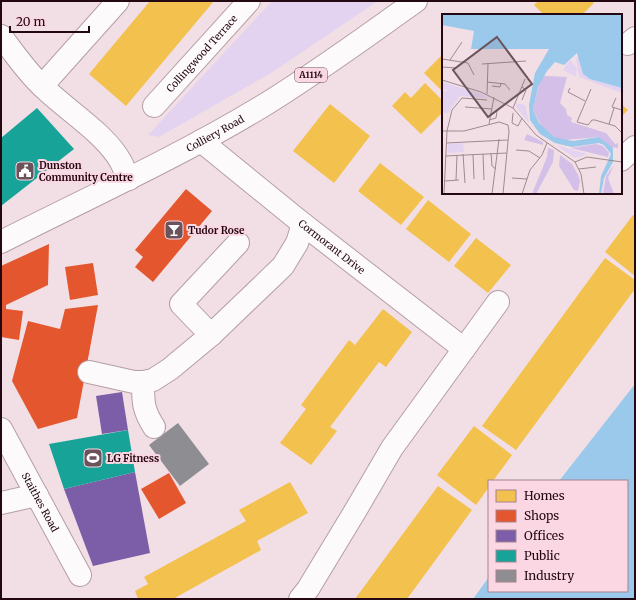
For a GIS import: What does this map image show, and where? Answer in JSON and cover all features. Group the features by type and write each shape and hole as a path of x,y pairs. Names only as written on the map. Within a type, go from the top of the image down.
{"street":[{"path":"42,86 118,1"},
{"name":"Collingwood Terrace","path":"154,106 248,1"},
{"name":"Colliery Road","path":"1,242 129,179 202,141 261,107 322,68 416,1"},
{"path":"1,36 24,68 42,86 101,137 111,148 121,162 129,179"},
{"name":"Cormorant Drive","path":"202,141 303,224 464,349"},
{"path":"622,159 635,146"},
{"path":"89,372 134,382 143,382 153,380 170,369 211,335 283,266 297,243 303,224"},
{"path":"211,335 181,304 238,243"},
{"path":"300,599 308,589 392,448 498,302"},
{"path":"143,382 143,404 154,427"},
{"name":"Staithes Road","path":"1,429 36,496 80,574"},
{"path":"1,503 36,496"}],"shaded area":[{"path":"272,1 378,1 271,73 159,137 148,135"}],"water":[{"path":"635,384 635,599 473,599 488,578 488,592 628,592 628,480 560,480"}],"building: Homes":[{"path":"150,1 214,1 126,106 89,74"},
{"path":"538,1 591,1 594,3 583,14 543,14 534,5"},
{"path":"442,55 442,91 424,73"},
{"path":"425,83 442,100 442,113 421,134 392,106 405,92 411,98"},
{"path":"330,104 370,136 334,183 293,151"},
{"path":"622,105 628,110 622,116"},
{"path":"380,163 424,197 401,225 358,191"},
{"path":"428,200 471,234 449,262 406,229"},
{"path":"633,215 635,216 635,276 605,252"},
{"path":"476,238 511,265 488,293 454,266"},
{"path":"605,258 635,280 635,289 516,450 482,426"},
{"path":"383,309 412,332 386,367 379,362 330,427 337,431 311,465 280,443 306,409 301,405 349,340 355,345"},
{"path":"474,426 512,455 494,480 488,480 488,488 476,505 437,475"},
{"path":"290,482 308,513 257,541 261,550 173,599 138,599 135,591 148,584 144,577 246,521 239,510"},
{"path":"438,486 472,510 407,599 355,599"}],"building: Shops":[{"name":"Tudor Rose","path":"186,189 212,211 153,282 135,267 143,257 135,250"},
{"path":"49,244 48,285 6,305 6,309 23,311 19,340 1,337 1,266"},
{"path":"93,263 98,295 70,300 65,267"},
{"path":"98,305 77,418 38,429 12,381 28,321 60,329 65,309"},
{"path":"169,473 186,503 159,519 141,489"}],"building: Offices":[{"path":"122,392 128,430 102,434 96,396"},
{"path":"135,472 150,553 93,566 64,489"}],"building: Public":[{"path":"37,108 74,149 1,206 1,138"},
{"name":"LG Fitness","path":"128,430 135,472 64,489 49,444"}],"building: Industry":[{"path":"178,423 209,464 180,486 149,445"}],"place":[{"name":"Dunston Community Centre","path":"25,171"},
{"name":"Tudor Rose","path":"174,230"},
{"name":"LG Fitness","path":"93,458"}]}
